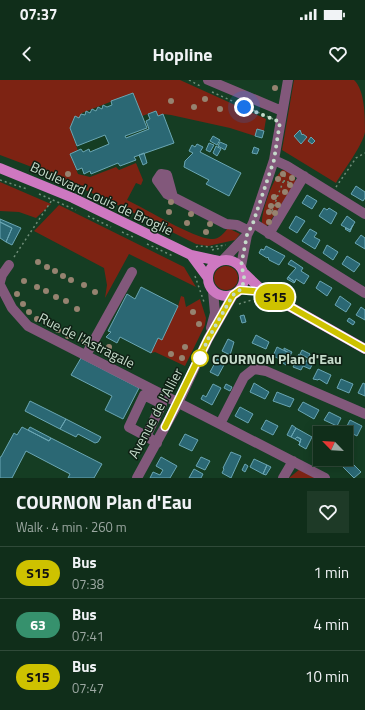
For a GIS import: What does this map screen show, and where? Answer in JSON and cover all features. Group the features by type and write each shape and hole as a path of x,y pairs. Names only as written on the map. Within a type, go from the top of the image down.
{"main road":[{"name":"Boulevard Louis de Broglie","path":"0,168 73,198 194,259 221,260"},
{"name":"Boulevard Louis de Broglie","path":"194,259 204,280"},
{"path":"264,292 237,292 225,296 213,291 204,280 212,266 221,260 235,261 264,292 365,349"},
{"path":"237,292 244,282 243,270"}],"street":[{"path":"208,80 282,110"},
{"path":"243,270 250,230 274,160 288,80"},
{"path":"274,160 304,176 365,214"},
{"path":"269,234 304,176"},
{"path":"173,197 226,224 237,225 250,230 269,234 365,293"},
{"path":"221,260 250,230"},
{"path":"0,282 2,274 8,266"},
{"path":"86,355 132,272"},
{"name":"Rue de l'Astragale","path":"0,285 12,308 28,326 325,478"},
{"name":"Avenue de l'Allier","path":"208,339 215,313 213,291"},
{"name":"Avenue de l'Allier","path":"136,478 178,403 208,339 237,292"},
{"path":"220,424 244,377 254,369 266,370 365,414"},
{"path":"146,436 157,442"},
{"path":"283,478 293,461"}],"path":[{"path":"189,80 220,96 280,122"},
{"path":"332,193 356,158 365,153"},
{"path":"0,180 32,190"},
{"path":"271,215 282,182 293,183"},
{"path":"36,192 69,208 82,211"},
{"path":"8,266 52,200"},
{"path":"87,215 114,228"},
{"path":"118,230 137,239"},
{"path":"204,280 195,266 194,259 198,246 211,247 231,242"},
{"path":"145,243 166,255 177,258"},
{"path":"194,274 206,306"},
{"path":"227,306 255,299 261,296 264,292"}],"shaded area":[{"path":"0,80 180,80 266,119 264,131 257,129 255,136 230,128 171,115 163,114 158,116 156,111 142,116 133,93 82,113 72,133 78,151 70,154 78,174 90,177 116,167 119,170 136,163 143,180 141,185 136,183 127,200 193,234 214,239 221,236 228,228 240,234 235,240 208,246 196,244 75,185 0,155"},
{"path":"294,80 354,80 358,84 364,104 365,132 357,151 336,183 282,150"},
{"path":"282,170 292,173 296,182 267,226 262,224 263,212 271,187"},
{"path":"0,182 51,204 36,218 19,212 0,211"},
{"path":"59,205 184,267 196,287 129,254 105,298 107,285 104,268 34,231"},
{"path":"226,266 235,269 238,278 235,287 226,290 217,287 214,278 217,269"},
{"path":"181,296 184,297 186,307 200,299 206,318 205,325 185,366 155,352 151,353 158,338 162,339 178,306"},
{"path":"300,469 315,478 289,478"}],"building":[{"path":"133,93 147,128 125,136 126,138 149,129 146,121 150,119 148,114 156,111 158,116 163,114 174,143 134,157 136,160 120,166 118,163 91,174 90,171 84,174 82,168 77,170 70,154 81,149 83,152 89,149 90,152 109,144 105,135 77,146 70,128 75,116 79,118 81,114 85,115 86,111 90,113 92,109 96,111 98,107 102,109 103,105 107,107 112,105 111,101"},
{"path":"257,129 264,131 262,138 255,136"},
{"path":"300,130 302,135 303,134 307,137 301,144 294,136"},
{"path":"213,136 220,140 217,145 210,141"},
{"path":"311,137 315,141 312,144 308,141"},
{"path":"220,142 227,145 225,150 218,146"},
{"path":"209,143 214,145 210,152 206,150"},
{"path":"197,144 203,147 200,152 241,173 229,196 206,184 209,180 184,167 185,161 193,153 189,151 192,145 195,147"},
{"path":"216,146 221,149 217,156 213,153"},
{"path":"254,147 259,149 257,154 252,153"},
{"path":"144,153 147,163 143,165 139,155"},
{"path":"356,186 365,192 365,198 363,201 351,194"},
{"path":"307,195 317,201 312,209 302,203"},
{"path":"324,208 327,210 329,208 337,213 331,224 319,216"},
{"path":"296,216 305,221 297,233 289,228"},
{"path":"347,216 355,222 350,230 341,225"},
{"path":"0,219 21,228 12,245 6,242 12,228 0,222"},
{"path":"0,222 12,228 6,242 0,238"},
{"path":"353,225 350,232 345,229 350,230"},
{"path":"310,229 317,233 314,237 320,240 315,249 302,241"},
{"path":"361,235 365,238 365,249 355,243"},
{"path":"327,245 338,252 333,260 323,253"},
{"path":"266,246 285,256 279,265 269,260 268,257 267,258 259,253 261,249 264,250"},
{"path":"347,256 360,264 354,272 342,264"},
{"path":"291,260 303,268 301,271 309,276 304,284 296,279 295,282 288,277 296,268 288,264"},
{"path":"288,277 295,282 294,283 287,279"},
{"path":"320,281 332,288 327,296 316,288"},
{"path":"141,287 178,306 162,340 158,338 151,353 120,337 117,343 106,337 111,332 108,331 127,294 135,299"},
{"path":"340,296 351,304 346,312 335,305"},
{"path":"361,307 365,310 365,320 356,315"},
{"path":"244,315 246,322 242,323 240,316"},
{"path":"349,318 355,322 353,325 347,321"},
{"path":"256,335 269,342 266,349 252,343"},
{"path":"228,339 234,342 230,355 222,351"},
{"path":"277,347 291,354 286,365 283,363 284,361 273,356"},
{"path":"284,348 292,352 291,354 284,350"},
{"path":"302,350 310,354 308,358 300,354"},
{"path":"299,354 302,360 306,362 308,358 314,361 310,369 303,366 301,370 293,367"},
{"path":"81,358 139,388 123,419 105,410 112,396 71,375"},
{"path":"217,359 225,363 218,376 210,372"},
{"path":"318,369 331,375 327,384 319,379 313,379"},
{"path":"341,379 353,384 349,393 337,388"},
{"path":"254,383 269,392 265,399 250,392"},
{"path":"363,383 365,384 365,396 358,393"},
{"path":"213,384 221,388 212,405 201,399 203,395 206,397"},
{"path":"226,384 232,387 230,391 224,388"},
{"path":"277,392 294,399 290,407 273,401"},
{"path":"30,401 66,419 60,429 25,411"},
{"path":"303,402 319,410 314,419 298,410"},
{"path":"240,407 253,414 248,423 235,416"},
{"path":"329,412 341,418 337,426 324,420"},
{"path":"66,419 101,437 98,442 95,443 78,434 76,437 60,429"},
{"path":"266,420 278,426 273,435 261,429"},
{"path":"350,420 362,426 357,436 353,434 353,426 347,426"},
{"path":"292,425 296,428 291,437 287,435"},
{"path":"22,427 49,441 51,438 102,464 94,478 68,478 70,474 26,451 12,478 0,478 0,457 14,433 17,435"},
{"path":"30,427 51,438 49,441 28,430"},
{"path":"296,428 312,437 306,449 299,445 301,439 291,437"},
{"path":"185,434 198,440 192,451 179,445"},
{"path":"297,437 301,439 300,442 295,439"},
{"path":"231,452 241,456 231,478 222,473"},
{"path":"161,457 177,466 170,478 150,478 153,472 160,475 163,470 156,466"},
{"path":"201,457 210,461 205,470 196,466"},
{"path":"254,459 267,465 263,474 250,467"},
{"path":"245,464 248,466 245,472 242,470"},
{"path":"353,464 361,472 354,478 343,467 353,466"},
{"path":"267,465 271,467 266,475 263,474"},
{"path":"194,469 203,474 201,478 189,478"}],"bus line":[{"name":"S15","path":"165,427 183,393 208,339 233,295 240,290 264,292 365,349"}],"place":[{"name":"COURNON Plan d'Eau","path":"200,358"}],"route":[{"path":"200,358 208,339 233,295 243,286 245,278 241,266 244,257 247,235 253,223 274,160 280,122 244,107"}]}
